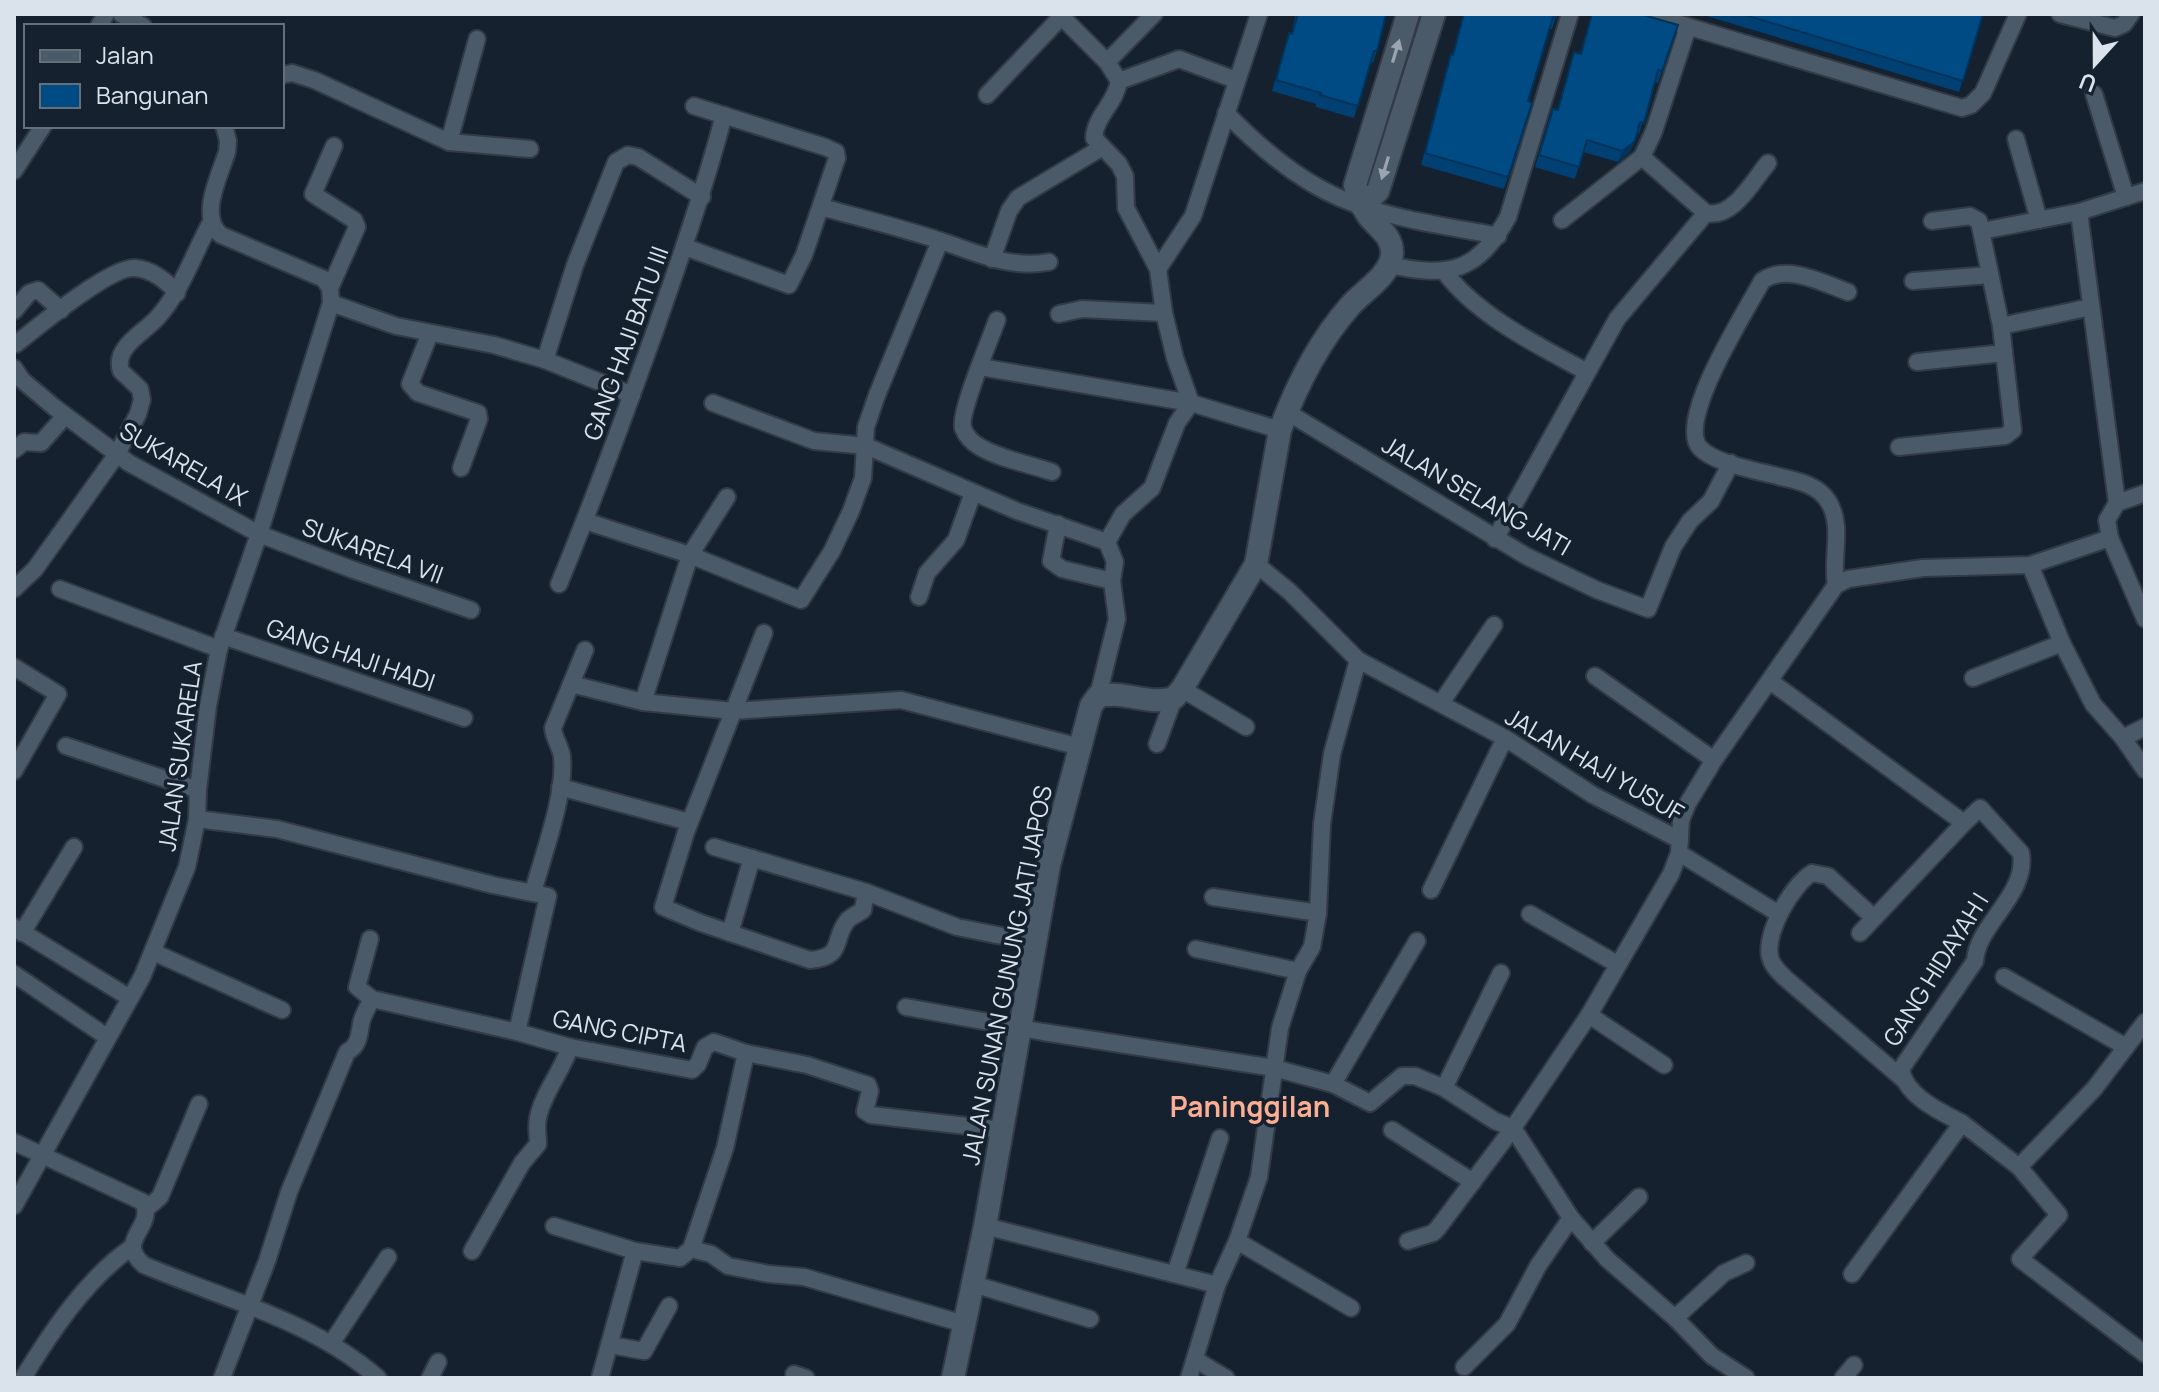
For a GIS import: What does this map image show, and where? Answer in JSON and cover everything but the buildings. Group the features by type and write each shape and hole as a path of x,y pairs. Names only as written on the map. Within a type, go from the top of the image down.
{"street":[{"path":"121,14 140,24"},
{"path":"1107,62 1154,14"},
{"path":"1158,269 1193,216 1259,14"},
{"path":"1157,744 1178,694 1256,564 1284,421 1299,387 1345,312 1390,265 1393,252 1390,240 1362,206 1355,185 1408,14"},
{"path":"1362,206 1378,191 1434,14"},
{"path":"1390,265 1417,271 1463,267 1498,236 1508,217 1570,14"},
{"path":"1646,14 1962,108 1971,105 1983,93 2018,14"},
{"path":"2060,14 2115,28 2124,24 2131,14"},
{"path":"987,95 1060,15 1107,62 1119,81 1115,95 1096,125 1094,138 1119,164 1125,176 1126,208 1158,269 1175,358 1191,403 1177,423 1152,488 1123,514 1107,542"},
{"path":"1562,220 1642,157 1654,131 1688,27"},
{"path":"449,142 477,39"},
{"path":"1119,81 1179,59 1236,80"},
{"path":"284,75 292,73 314,80 449,142 530,149"},
{"path":"2094,94 2126,197"},
{"path":"1380,105 1402,113"},
{"path":"685,247 789,285 800,264 836,166 836,152 694,106"},
{"path":"1226,113 1249,137 1316,186 1362,206 1498,236"},
{"name":"GANG HAJI BATU III","path":"559,584 685,247 724,115"},
{"path":"14,171 42,128"},
{"path":"14,589 35,569 117,454 142,400 140,389 121,371 119,357 177,293 210,224 226,134"},
{"path":"2016,139 2039,220"},
{"name":"JALAN SUKARELA","path":"14,1206 130,998 153,952 187,867 197,819 198,790 221,642 259,534 330,296 357,227 354,220 313,194 334,146"},
{"path":"992,259 1009,211 1018,198 1101,148"},
{"path":"545,360 575,265 616,162 628,155 638,157 702,197"},
{"path":"1642,157 1706,213 1715,215 1729,209 1768,163"},
{"path":"1982,231 2079,212 2145,191"},
{"path":"821,207 992,259 1017,264 1049,262"},
{"path":"2079,212 2117,503 2107,520 2110,538 2145,619"},
{"path":"1495,539 1617,319 1706,213"},
{"path":"1899,447 2005,436 2010,433 2014,423 2001,326 1979,221 1970,216 1932,221"},
{"path":"210,224 221,235 314,273 324,279 330,296 396,326 494,345 545,360 632,395"},
{"path":"585,521 690,555 801,600 832,551 851,511 863,478 866,427 940,241"},
{"path":"16,344 124,269 137,268 156,275 177,293"},
{"path":"1444,271 1455,286 1513,331 1587,372"},
{"path":"1779,914 1680,847 1681,820 1714,760 1842,582 1835,514 1827,499 1806,484 1713,456 1698,445 1694,434 1705,387 1762,281 1777,274 1798,275 1848,292"},
{"path":"1913,281 1989,275"},
{"path":"14,311 29,293 38,290 61,310"},
{"path":"2001,326 2091,307"},
{"path":"1059,314 1082,309 1164,313"},
{"path":"997,320 963,419 963,429 984,450 1052,472"},
{"path":"430,333 410,384 418,393 478,413 479,419 461,468"},
{"path":"1917,362 2004,353"},
{"name":"JALAN SELANG JATI","path":"980,367 1284,421 1495,539 1597,590 1648,609 1673,547 1690,521 1711,501 1731,463"},
{"name":"SUKARELA IX","path":"14,368 22,380 65,416 117,454 259,534"},
{"path":"713,403 814,441 866,446 1038,519 1107,542 1115,562 1112,581 1117,619 1098,696"},
{"path":"14,450 24,442 41,443 65,416"},
{"path":"919,597 927,573 956,540 973,493"},
{"path":"2117,503 2145,493"},
{"path":"643,702 690,555 727,497"},
{"path":"1058,524 1051,561 1062,569 1112,581"},
{"name":"SUKARELA VII","path":"259,534 471,610"},
{"path":"1842,582 1923,568 2034,573 2110,538"},
{"name":"JALAN HAJI YUSUF","path":"1256,564 1290,592 1358,660 1505,738 1680,847 1671,874 1589,1015 1513,1128 1433,1233 1408,1241"},
{"path":"2034,573 2062,643 2093,704 2123,738 2145,770"},
{"name":"GANG HAJI HADI","path":"60,589 464,718"},
{"path":"1441,703 1494,625"},
{"path":"764,633 689,822 663,907 794,956 824,959 833,952 847,920 863,910 866,892"},
{"path":"1973,678 2062,643"},
{"path":"533,892 560,787 562,752 554,738 553,728 585,650"},
{"path":"1189,1378 1217,1285 1237,1241 1259,1177 1280,1028 1298,971 1312,947 1318,913 1322,824 1332,754 1358,660"},
{"path":"14,667 58,694 14,771"},
{"path":"1595,676 1714,760"},
{"path":"1770,681 1964,823 1860,933"},
{"path":"571,684 643,702 733,711 901,700 1080,747"},
{"path":"1098,696 1107,693 1157,700 1178,694 1246,727"},
{"name":"JALAN SUNAN GUNUNG JATI JAPOS","path":"953,1378 985,1226 1056,831 1091,706 1098,696"},
{"path":"2123,738 2145,727"},
{"path":"1431,890 1505,738"},
{"path":"66,746 198,790"},
{"path":"560,787 689,822"},
{"name":"GANG HIDAYAH I","path":"1964,823 1980,808 2021,853 2022,859 2012,894 1975,950 1975,961 1904,1063 1901,1069 1903,1079 1938,1110 1962,1123 2019,1167 2059,1215 2020,1259 2145,1354"},
{"path":"197,819 277,829 493,885 548,896 517,1032"},
{"path":"74,847 18,930 130,998"},
{"path":"714,847 866,892 957,927 1037,943"},
{"path":"730,933 752,858"},
{"path":"1874,918 1828,876 1812,873 1803,879 1779,914 1769,954 1773,965 1785,978 1903,1079"},
{"path":"1213,897 1318,913"},
{"path":"1530,914 1617,964"},
{"path":"222,1378 289,1192 347,1052 354,1049 361,1032 372,999 357,987 370,939"},
{"path":"1333,1084 1417,941"},
{"path":"1196,949 1298,971"},
{"path":"153,952 282,1010"},
{"path":"1444,1088 1501,973"},
{"path":"2004,977 2126,1047"},
{"path":"16,979 107,1037"},
{"name":"GANG CIPTA","path":"372,999 570,1047 692,1070 708,1044 714,1042 746,1053 807,1065 868,1085 870,1091 865,1111 871,1115 1002,1130"},
{"path":"906,1007 1274,1068 1333,1084 1370,1103 1397,1079 1407,1075 1444,1088 1495,1121 1513,1128 1571,1218 1592,1243 1712,1356 1746,1378"},
{"path":"1589,1015 1664,1065"},
{"path":"2019,1167 2094,1089 2145,1022"},
{"path":"472,1251 522,1163 538,1144 540,1111 564,1066 570,1047"},
{"path":"554,1226 635,1251 680,1258 691,1249 725,1148 746,1053"},
{"path":"23,1378 40,1350 81,1297 116,1258 132,1247 144,1222 146,1209 160,1197 199,1104"},
{"path":"1852,1274 1962,1123"},
{"path":"1392,1130 1473,1182"},
{"path":"1175,1274 1220,1138"},
{"path":"14,1142 137,1198 146,1209"},
{"path":"1592,1243 1639,1197"},
{"path":"1464,1367 1507,1324 1538,1266 1571,1218"},
{"path":"985,1226 1217,1285"},
{"path":"1237,1241 1351,1308"},
{"path":"132,1247 144,1265 296,1325 331,1344 378,1378"},
{"path":"691,1249 711,1254 728,1266 804,1277 964,1324"},
{"path":"600,1378 635,1251"},
{"path":"331,1344 388,1257"},
{"path":"1675,1318 1724,1273 1746,1263"},
{"path":"973,1284 1090,1319"},
{"path":"610,1345 644,1351 669,1306"},
{"path":"1196,1360 1226,1378"},
{"path":"430,1378 438,1362"}],"district":[{"name":"Paninggilan","path":"1250,1106"}]}
